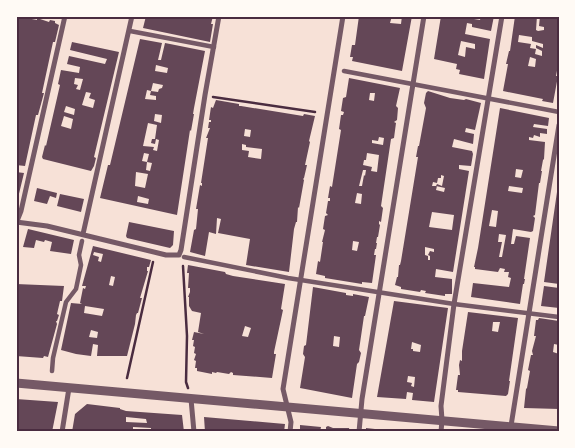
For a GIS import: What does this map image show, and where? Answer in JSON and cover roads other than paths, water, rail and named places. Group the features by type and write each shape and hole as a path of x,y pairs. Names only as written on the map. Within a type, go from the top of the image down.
{"street":[{"path":"65,16 22,211 17,222 30,222 166,255 181,256 300,280 454,304 559,317"},
{"path":"83,234 132,16"},
{"path":"181,256 219,16"},
{"path":"290,432 291,422 283,389 343,16"},
{"path":"359,432 424,16"},
{"path":"441,432 440,406 454,304 502,16"},
{"path":"130,31 214,47"},
{"path":"344,70 559,112"},
{"path":"511,429 559,125"},
{"path":"52,371 66,302 76,289 81,265 79,255 82,241"},
{"path":"16,383 442,420 511,429 559,431"},
{"path":"62,432 69,388"},
{"path":"191,399 194,432"}]}
